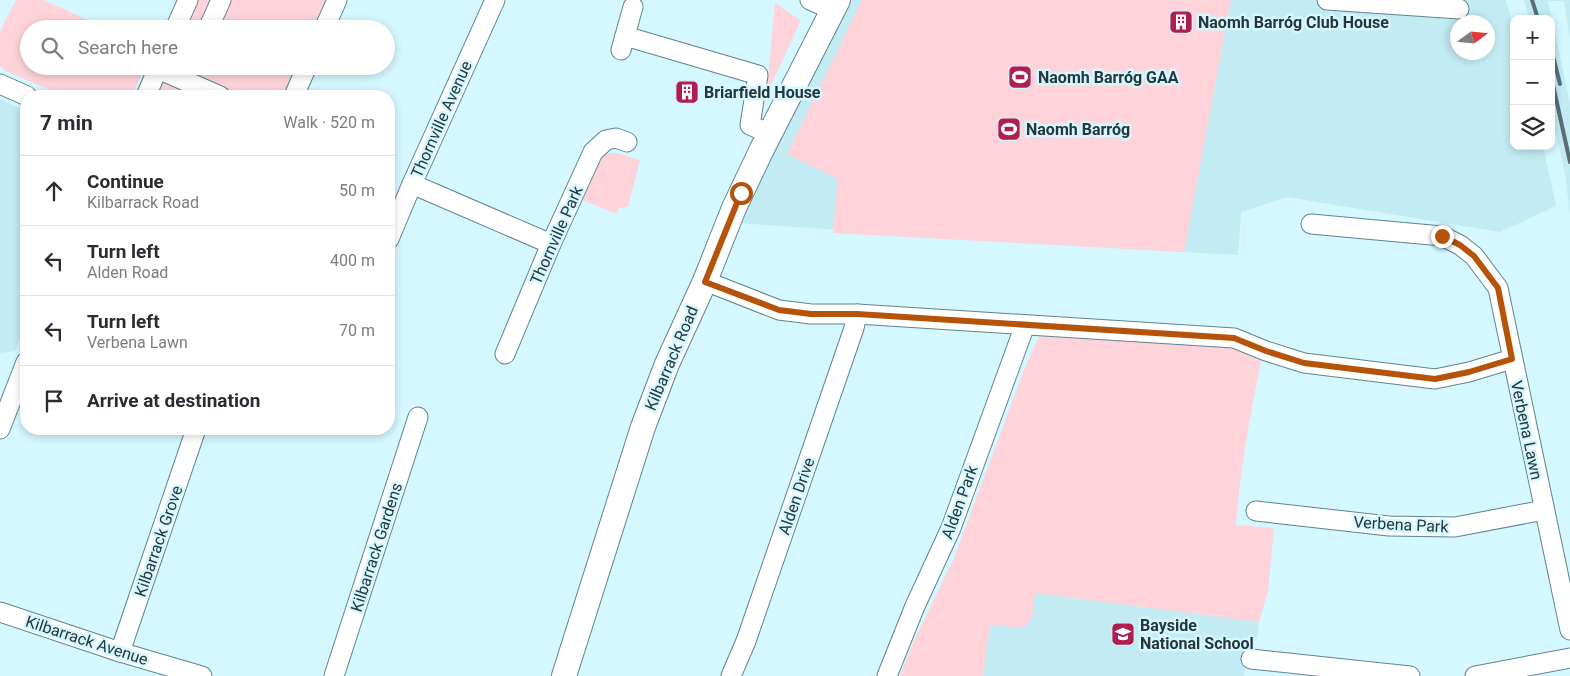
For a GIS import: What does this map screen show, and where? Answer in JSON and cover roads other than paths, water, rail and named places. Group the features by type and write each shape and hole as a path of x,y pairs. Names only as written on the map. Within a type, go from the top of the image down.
{"main road":[{"name":"Kilbarrack Road","path":"564,676 643,427 667,364 705,282 734,208 836,5"}],"street":[{"path":"179,20 188,0"},
{"path":"212,20 221,0"},
{"path":"328,20 337,0"},
{"name":"Thornville Avenue","path":"395,225 495,0"},
{"path":"810,0 836,5"},
{"path":"1327,0 1460,9"},
{"path":"633,7 623,43 758,75 750,125 770,134"},
{"path":"149,90 155,75"},
{"path":"189,75 211,90"},
{"path":"297,90 303,75"},
{"path":"0,84 20,93"},
{"name":"Thornville Park","path":"504,354 593,152 606,140 616,138 627,142"},
{"path":"412,184 551,244"},
{"name":"Verbena Lawn","path":"1311,224 1442,236 1460,245 1474,256 1498,288 1570,630"},
{"path":"705,282 779,310 811,314 857,314 1234,338 1304,363 1435,379 1469,372 1512,359"},
{"name":"Alden Drive","path":"732,676 746,641 854,328 857,314"},
{"name":"Alden Park","path":"887,676 915,606 951,528 1026,325"},
{"path":"0,429 20,377"},
{"name":"Kilbarrack Gardens","path":"334,676 418,417"},
{"name":"Kilbarrack Grove","path":"120,652 194,435"},
{"name":"Verbena Park","path":"1256,511 1389,526 1455,527 1544,510"},
{"name":"Kilbarrack Avenue","path":"0,612 120,652 202,676"},
{"path":"1475,676 1570,658"},
{"path":"1251,659 1410,676"}],"railway":[{"path":"1532,0 1537,15"},
{"path":"1554,60 1560,84"},
{"path":"1555,94 1570,162"}],"place":[{"name":"Naomh Barróg Club House","path":"1181,22"},
{"name":"Naomh Barróg GAA","path":"1020,77"},
{"name":"Briarfield House","path":"687,92"},
{"name":"Naomh Barróg","path":"1009,129"},
{"name":"Bayside National School","path":"1123,634"}]}
